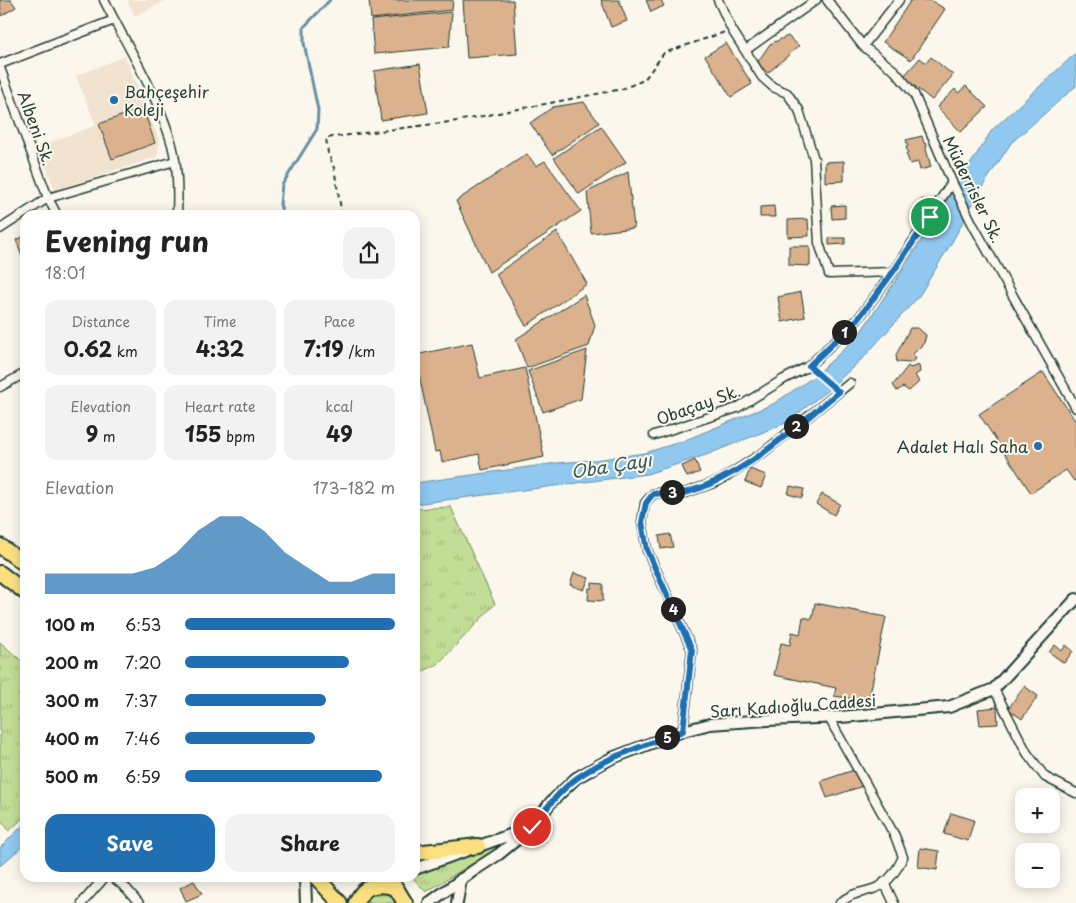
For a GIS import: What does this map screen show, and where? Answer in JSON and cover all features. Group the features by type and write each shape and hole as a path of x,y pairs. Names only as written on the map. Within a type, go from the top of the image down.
{"highway":[{"path":"0,546 20,560"},
{"path":"0,573 20,588"},
{"path":"420,852 478,846"},
{"path":"321,882 340,903"},
{"path":"356,903 368,888 379,884 396,889"}],"street":[{"path":"104,0 137,61 170,135 175,161 177,210"},
{"path":"718,0 732,30 762,77 772,87 787,93 799,110 814,159 819,243 829,274 893,272"},
{"path":"746,50 816,0"},
{"name":"Müderrisler Sk.","path":"827,0 863,46 895,71 914,94 972,223 1076,408"},
{"path":"863,46 899,0"},
{"path":"0,64 114,20"},
{"name":"Albeni Sk.","path":"0,68 48,198 54,210"},
{"path":"29,210 48,198 175,161"},
{"name":"Obaçay Sk.","path":"654,435 737,408 809,366 858,319 893,272 952,182"},
{"path":"0,229 20,216"},
{"path":"0,387 20,376"},
{"path":"683,731 692,650 647,550 642,522 646,503 653,494 665,492 685,493 719,481 764,452 850,383"},
{"path":"1076,599 994,689 1027,753 1045,777 1076,793"},
{"name":"Sarı Kadıoğlu Caddesi","path":"429,903 498,854 532,827 551,802 576,778 612,758 683,731 710,724 829,718 949,707 994,689"},
{"path":"829,718 895,836 903,858 896,872 876,889 851,894 840,903"},
{"path":"420,867 532,827"},
{"path":"457,903 461,879"},
{"path":"82,903 100,882"},
{"path":"119,882 138,903"},
{"path":"305,882 306,903"},
{"path":"884,882 894,903"},
{"path":"348,903 368,888"}],"path":[{"path":"341,210 334,168 328,154 326,138 457,121 622,89 644,80 664,53 732,30"},
{"path":"809,366 839,392"}],"shaded area":[{"path":"127,0 166,0 135,16"},
{"name":"Bahçeşehir Koleji","path":"125,56 160,142 157,157 55,190 38,147 96,125 76,76"}],"green space":[{"path":"451,507 495,604 438,664 420,673 420,509"},
{"path":"0,642 20,660 20,821 9,831 0,818"},
{"path":"508,842 426,892 417,882 420,882 420,874"},
{"path":"377,892 389,894 397,903 364,903 371,895"}],"water":[{"name":"Oba Çayı","path":"1076,53 1076,86 1011,143 981,189 919,296 864,357 829,389 786,423 706,455 647,474 420,503 420,482 645,453 683,441 773,404 815,376 862,330 992,130"},
{"path":"20,828 20,848 0,866 0,848"}],"building":[{"path":"0,0 11,0 16,7 1,16"},
{"path":"369,0 453,0 452,10 371,19"},
{"path":"463,0 513,0 517,54 467,58"},
{"path":"601,0 619,0 627,21 611,27"},
{"path":"646,0 661,0 664,6 651,12"},
{"path":"911,0 930,0 945,9 911,60 883,42"},
{"path":"452,12 449,47 374,54 371,20"},
{"path":"788,36 799,46 768,73 757,63 770,44"},
{"path":"726,43 752,84 731,97 705,56"},
{"path":"931,57 953,75 932,100 903,77 920,58 926,63"},
{"path":"420,64 428,113 381,120 374,71"},
{"path":"966,86 987,107 961,132 937,107 955,89 958,93"},
{"path":"584,102 599,123 552,155 530,123 553,107"},
{"name":"Bahçeşehir Koleji","path":"143,108 155,143 112,159 99,124"},
{"path":"601,126 626,162 579,194 554,158"},
{"path":"922,136 924,143 927,144 926,149 931,167 920,170 918,162 910,164 906,153 908,153 906,147 908,146 906,140"},
{"path":"527,154 536,166 545,161 581,211 489,272 456,201"},
{"path":"844,161 844,181 825,182 825,162"},
{"path":"628,172 634,228 591,233 587,192"},
{"path":"922,199 933,205 926,218 915,213"},
{"path":"845,205 845,218 832,219 831,206"},
{"path":"774,206 775,217 760,217 760,207"},
{"path":"808,219 809,236 788,237 788,220"},
{"path":"557,232 587,284 526,326 496,274"},
{"path":"20,238 20,250 16,240"},
{"path":"829,238 845,238 845,244 829,245"},
{"path":"789,246 810,246 810,266 789,265"},
{"path":"801,292 805,317 782,322 778,297"},
{"path":"584,295 595,325 589,346 527,368 516,339"},
{"path":"910,328 918,328 926,335 924,343 913,354 916,359 910,363 897,362 896,355"},
{"path":"472,343 480,378 525,368 544,457 482,470 479,454 442,462 440,451 435,452 420,379 420,354"},
{"path":"587,350 581,399 543,412 528,371"},
{"path":"919,365 920,372 915,375 919,382 909,391 903,387 897,391 893,385 908,366 910,368"},
{"name":"Adalet Halı Saha","path":"1043,372 1076,422 1076,480 1074,481 1066,470 1031,493 979,414"},
{"path":"695,460 700,472 687,477 682,466"},
{"path":"750,469 766,475 761,488 745,482"},
{"path":"790,486 804,489 802,498 788,494"},
{"path":"822,494 840,504 834,515 816,504"},
{"path":"670,534 673,547 661,549 659,536"},
{"path":"574,573 589,578 584,590 570,585"},
{"path":"592,583 603,584 603,601 588,600 589,588 592,588"},
{"path":"815,603 886,617 869,699 834,696 836,688 774,675 781,643 790,645 792,632 800,634 803,617 812,619"},
{"path":"1055,645 1062,651 1066,645 1073,651 1064,663 1049,652"},
{"path":"1024,686 1038,696 1022,719 1008,709"},
{"path":"997,707 998,724 980,725 978,709"},
{"path":"857,769 863,786 827,798 821,781"},
{"path":"951,813 974,820 968,841 944,834"},
{"path":"920,848 939,851 937,870 918,867"},
{"path":"195,882 202,894 186,901 180,888"}],"waterway":[{"path":"282,210 280,204 282,185 317,129 318,110 304,43 304,27 330,0"}],"place":[{"name":"Bahçeşehir Koleji","path":"114,100"},
{"name":"Adalet Halı Saha","path":"1038,446"}],"route":[{"path":"532,827 551,802 576,778 612,758 683,731 692,650 647,550 642,522 646,503 653,494 665,492 685,493 719,481 764,452 839,392 809,366 858,319 930,217"}]}
